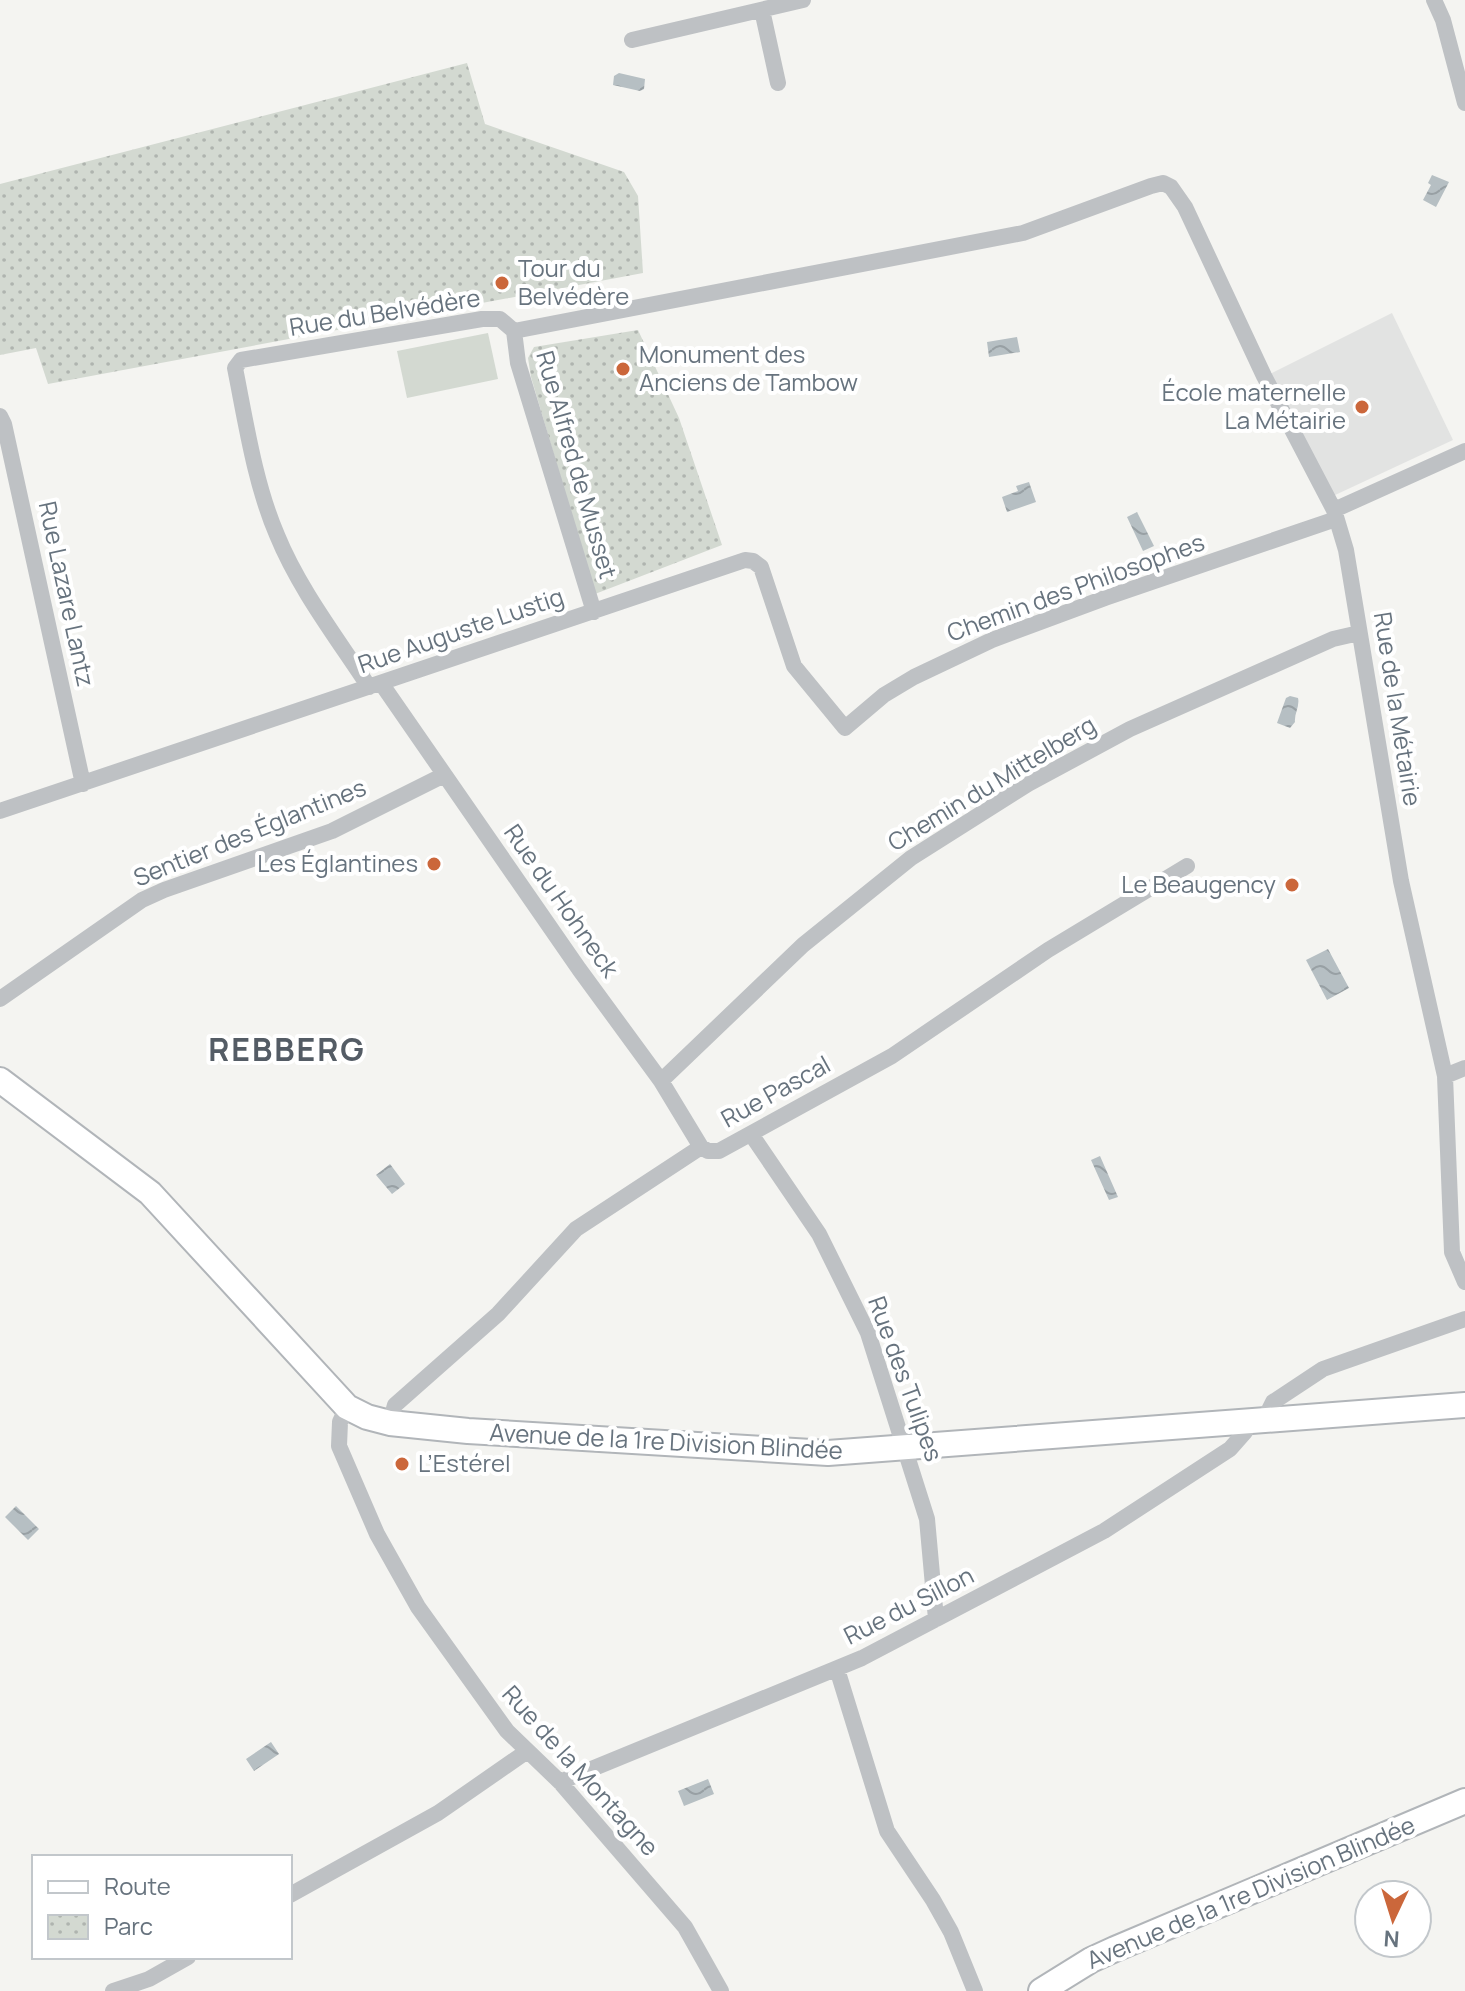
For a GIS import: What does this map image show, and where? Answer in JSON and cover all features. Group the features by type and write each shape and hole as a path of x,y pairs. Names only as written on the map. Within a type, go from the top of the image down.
{"main road":[{"name":"Avenue de la 1re Division Blindée","path":"0,1080 150,1193 347,1407 390,1423 468,1431 828,1453 1465,1405"},
{"name":"Avenue de la 1re Division Blindée","path":"1041,1991 1115,1949 1465,1801"}],"street":[{"path":"632,40 803,0"},
{"path":"1434,0 1443,20 1465,103"},
{"path":"762,10 778,83"},
{"name":"Rue du Belvédère","path":"375,685 297,574 276,534 250,446 235,368 241,360 482,319 500,319 514,331 1023,233 1163,183"},
{"name":"Rue de la Métairie","path":"1163,183 1171,187 1185,207 1264,376 1335,514 1348,560 1401,881 1445,1076 1452,1252 1460,1261 1465,1282"},
{"name":"Rue Alfred de Musset","path":"514,331 518,363 594,612"},
{"name":"Rue Lazare Lantz","path":"0,416 83,784"},
{"name":"Chemin des Philosophes","path":"845,728 884,695 914,677 992,640 1335,514 1465,451"},
{"name":"Rue Auguste Lustig","path":"0,811 745,560 761,567 794,666 845,728"},
{"name":"Chemin du Mittelberg","path":"661,1081 803,945 911,858 1028,784 1130,729 1333,639 1359,633"},
{"name":"Rue du Hohneck","path":"375,685 444,775 661,1081 701,1147"},
{"name":"Sentier des Églantines","path":"0,999 142,900 332,831 444,775"},
{"name":"Rue Pascal","path":"390,1423 395,1405 498,1314 576,1229 701,1147 719,1151 892,1056 1048,950 1187,866"},
{"path":"1445,1076 1465,1068"},
{"name":"Rue des Tulipes","path":"751,1134 819,1234 868,1333 927,1519 936,1619"},
{"name":"Rue du Sillon","path":"560,1782 837,1669 936,1619 1104,1531 1230,1449 1273,1402 1323,1369 1465,1319"},
{"name":"Rue de la Montagne","path":"347,1407 339,1431 339,1446 377,1534 418,1607 484,1700 526,1752 560,1782 685,1927 721,1991"},
{"path":"837,1669 887,1831 951,1932 975,1991"},
{"path":"292,1894 414,1828 526,1752"},
{"path":"113,1991 149,1979 184,1959"}],"shaded area":[{"name":"École maternelle La Métairie","path":"1392,313 1453,440 1333,496 1270,374"}],"green space":[{"path":"467,63 485,124 624,172 638,196 643,273 48,384 36,348 0,355 0,184"},
{"path":"638,330 679,418 722,545 595,594 528,358 534,347"},
{"path":"488,333 498,379 407,398 397,351"}],"water":[{"path":"619,73 645,79 644,89 640,91 613,85 614,76"},
{"path":"1432,175 1449,182 1436,207 1423,200 1431,185 1428,183"},
{"path":"1017,337 1020,352 989,357 987,342"},
{"path":"1029,482 1036,502 1007,512 1002,497 1018,491 1016,486"},
{"path":"1137,512 1154,546 1143,551 1127,517"},
{"path":"1286,698 1298,698 1298,701 1295,722 1290,728 1277,723"},
{"path":"1328,949 1349,988 1327,1000 1306,960"},
{"path":"1100,1156 1118,1197 1109,1200 1091,1160"},
{"path":"390,1164 405,1184 392,1194 376,1175"},
{"path":"16,1506 39,1529 28,1540 5,1517"},
{"path":"271,1742 279,1754 254,1771 246,1759"},
{"path":"708,1779 714,1794 684,1806 678,1791"}],"place":[{"name":"Tour du Belvédère","path":"502,283"},
{"name":"Monument des Anciens de Tambow","path":"623,369"},
{"name":"École maternelle La Métairie","path":"1362,407"},
{"name":"Les Églantines","path":"434,864"},
{"name":"Le Beaugency","path":"1292,885"},
{"name":"L’Estérel","path":"402,1464"}],"district":[{"name":"REBBERG","path":"287,1050"}]}
